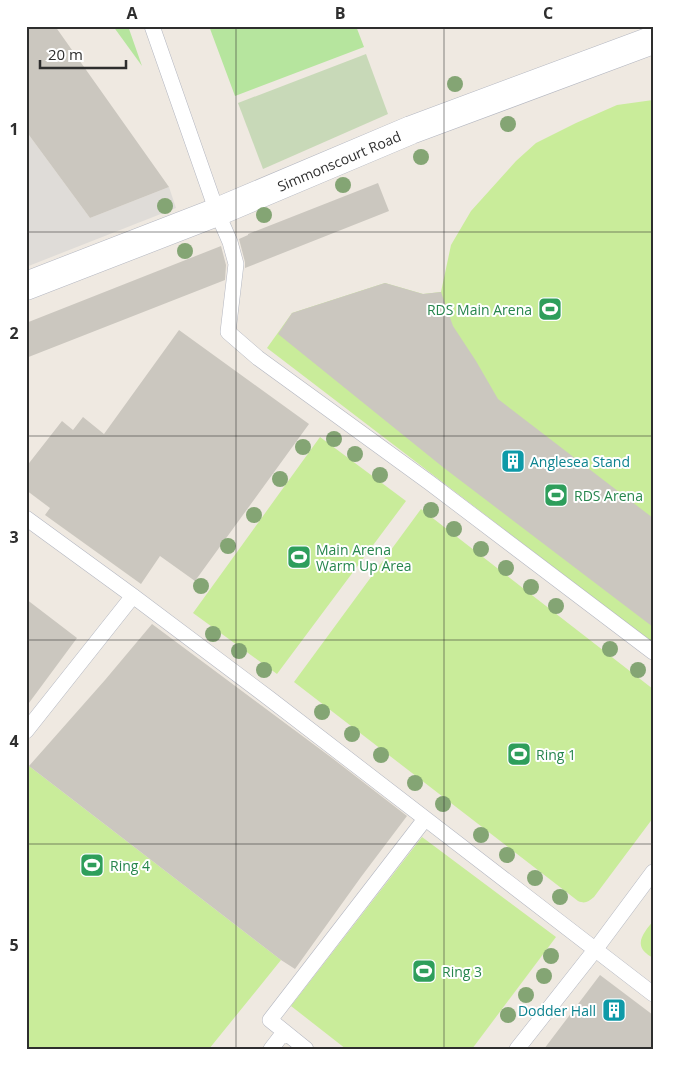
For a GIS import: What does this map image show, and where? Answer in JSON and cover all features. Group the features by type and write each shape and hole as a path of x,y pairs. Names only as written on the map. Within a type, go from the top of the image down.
{"street":[{"name":"Simmonscourt Road","path":"26,286 217,212 411,130 653,40"}],"lane":[{"path":"152,26 217,212 230,242 236,264 228,332 258,358 430,483 653,652"},
{"path":"26,518 133,596 653,994"},
{"path":"26,730 133,596"},
{"path":"306,1049 270,1020 425,819"},
{"path":"517,1049 595,950 653,872"},
{"path":"271,1049 284,1032"}],"green space":[{"path":"113,26 128,26 142,66"},
{"path":"209,26 356,26 364,47 235,96"},
{"path":"366,54 388,114 263,169 238,103"},
{"name":"RDS Arena","path":"653,100 653,643 267,348 292,313 385,283 423,294 441,292 451,245 471,211 516,161 536,143 576,123 617,105"},
{"name":"Main Arena Warm Up Area","path":"320,437 406,501 277,674 193,613"},
{"name":"Ring 1","path":"421,509 653,689 653,818 594,897 588,901 578,901 294,682"},
{"name":"Ring 4","path":"29,766 281,960 209,1049 26,1049 26,769"},
{"name":"Ring 3","path":"422,837 556,937 472,1049 346,1049 291,1006"},
{"path":"653,921 653,958 643,950 641,942 643,935"}],"shaded area":[{"path":"26,131 90,218 169,187 176,208 26,267"}],"building":[{"path":"26,26 55,26 169,187 90,218 26,131"},
{"path":"378,183 389,211 245,268 239,239"},
{"path":"221,246 226,265 225,280 26,358 26,323"},
{"name":"Anglesea Stand","path":"385,283 423,294 441,292 453,326 498,399 653,518 653,627 444,468 278,334 292,313"},
{"path":"179,330 309,424 195,581 160,556 141,584 45,515 50,508 26,490 26,467 62,421 73,430 83,417 104,434"},
{"path":"26,599 77,638 26,707"},
{"path":"152,624 407,816 295,969 29,766"},
{"name":"Dodder Hall","path":"600,975 653,1015 653,1049 544,1049"}],"place":[{"name":"RDS Main Arena","path":"550,309"},
{"name":"Anglesea Stand","path":"513,461"},
{"name":"RDS Arena","path":"556,495"},
{"name":"Main Arena Warm Up Area","path":"299,557"},
{"name":"Ring 1","path":"519,754"},
{"name":"Ring 4","path":"92,865"},
{"name":"Ring 3","path":"424,971"},
{"name":"Dodder Hall","path":"614,1010"}]}
